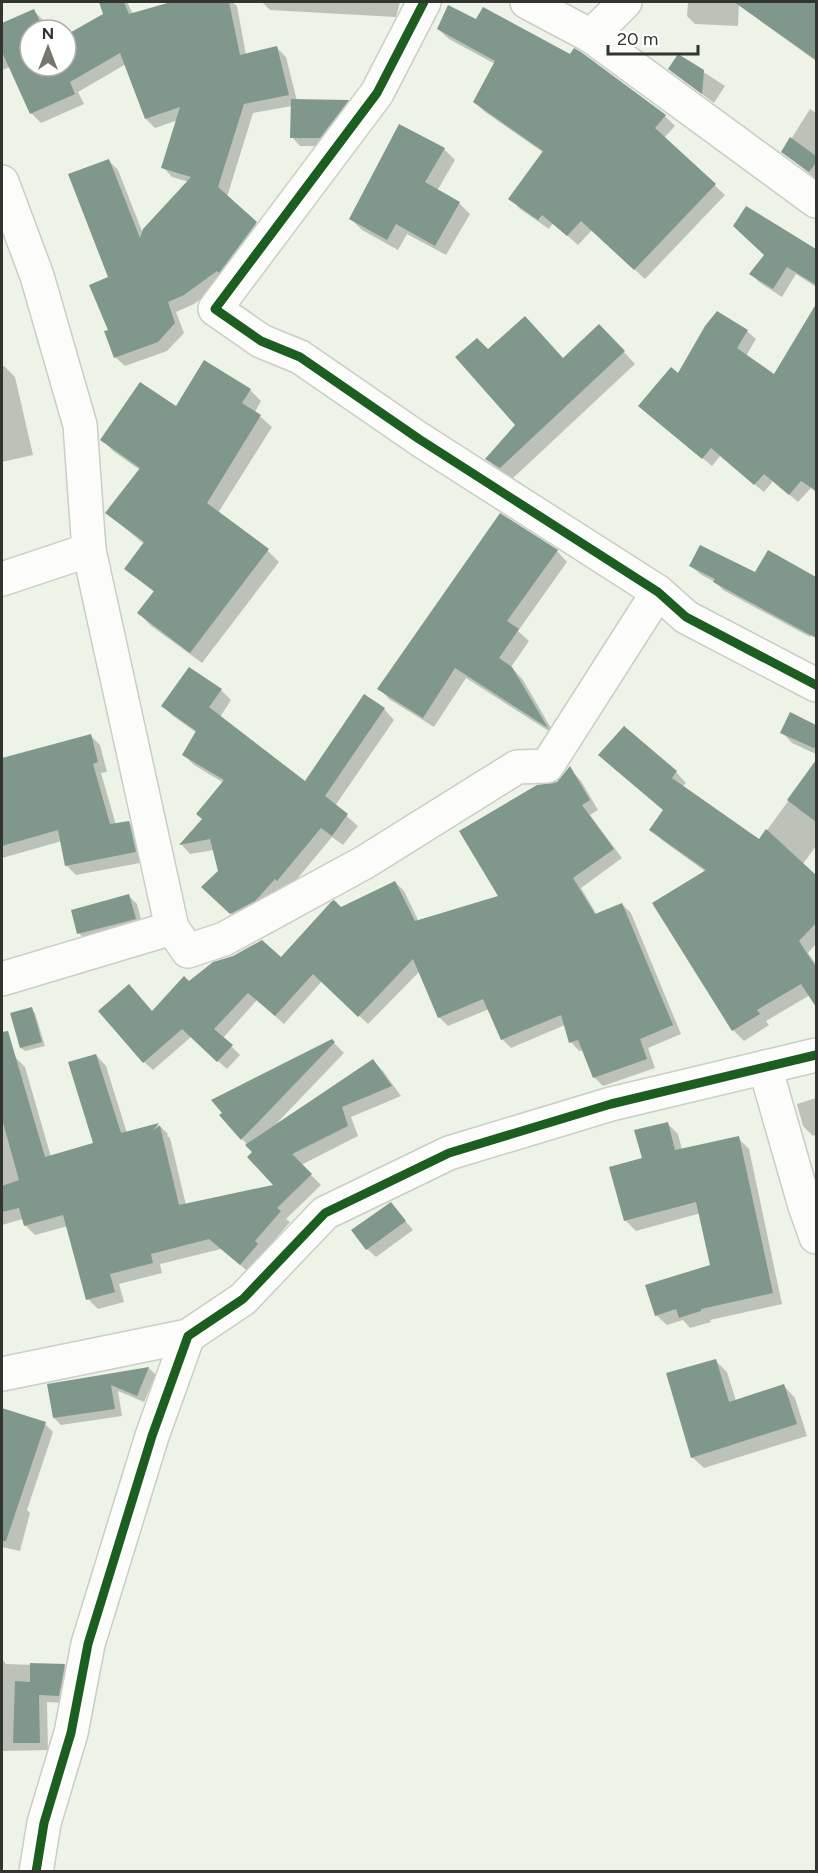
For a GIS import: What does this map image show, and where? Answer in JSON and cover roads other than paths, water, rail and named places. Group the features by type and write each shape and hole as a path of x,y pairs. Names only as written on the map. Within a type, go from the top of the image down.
{"street":[{"path":"424,2 377,93 215,309 261,341 300,357 419,439 658,591 686,617 816,685"},
{"path":"527,2 591,36 816,201"},
{"path":"591,36 625,2"},
{"path":"2,182 37,276 80,425 89,550 172,928 188,951 224,939 365,862 517,767 547,766 658,591"},
{"path":"2,579 89,550"},
{"path":"2,979 172,928"},
{"path":"2,1374 188,1336 243,1299 325,1213 449,1153 611,1104 816,1055"},
{"path":"765,1067 816,1237"},
{"path":"36,1872 44,1823 71,1733 88,1644 153,1436 188,1336"}]}
